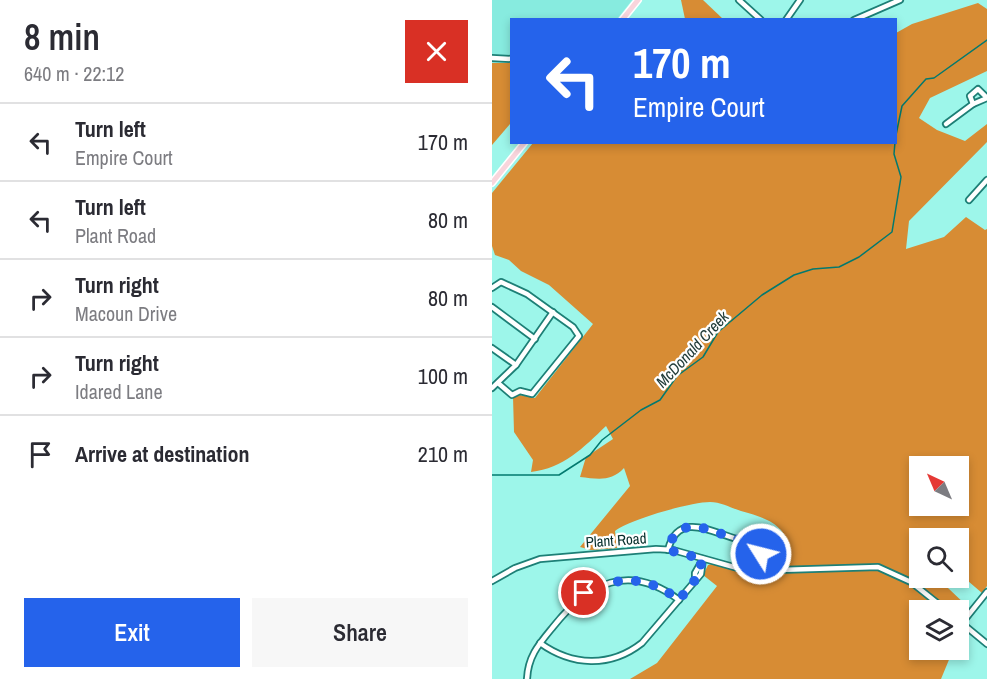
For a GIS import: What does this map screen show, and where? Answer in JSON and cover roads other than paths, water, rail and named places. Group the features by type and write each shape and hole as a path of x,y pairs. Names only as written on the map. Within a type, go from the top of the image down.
{"main road":[{"path":"624,18 638,0"},
{"path":"492,183 523,144"}],"street":[{"path":"739,0 760,18"},
{"path":"787,18 800,0"},
{"path":"882,0 885,6"},
{"path":"858,18 900,0"},
{"path":"492,58 510,59"},
{"path":"946,124 974,104 987,98 981,90 976,90 970,96 974,104"},
{"path":"969,200 987,180"},
{"path":"492,288 498,283 505,282 553,312 577,330 579,336 532,394 520,391 512,395 498,383"},
{"path":"492,308 535,339"},
{"path":"492,388 516,365 553,312"},
{"path":"492,348 516,365"},
{"path":"668,550 677,533 693,526 709,528 751,545"},
{"name":"Plant Road","path":"492,581 515,568 540,559 638,549 668,550 748,571 878,567 911,582 934,600"},
{"path":"540,643 553,653 585,662 601,662 617,658 642,643 695,580 703,559"},
{"path":"527,679 532,653 575,600 597,587 619,581 645,582 662,587 679,600"},
{"path":"969,612 987,592"},
{"path":"969,629 987,644"}],"waterway":[{"name":"McDonald Creek","path":"897,130 902,106 926,79 934,78 987,40"},
{"name":"McDonald Creek","path":"492,475 559,475 590,455 602,440 641,410 660,400 677,376 703,357 718,332 762,295 794,275 813,269 839,267 859,257 892,232 901,177 894,154 895,144"}]}
